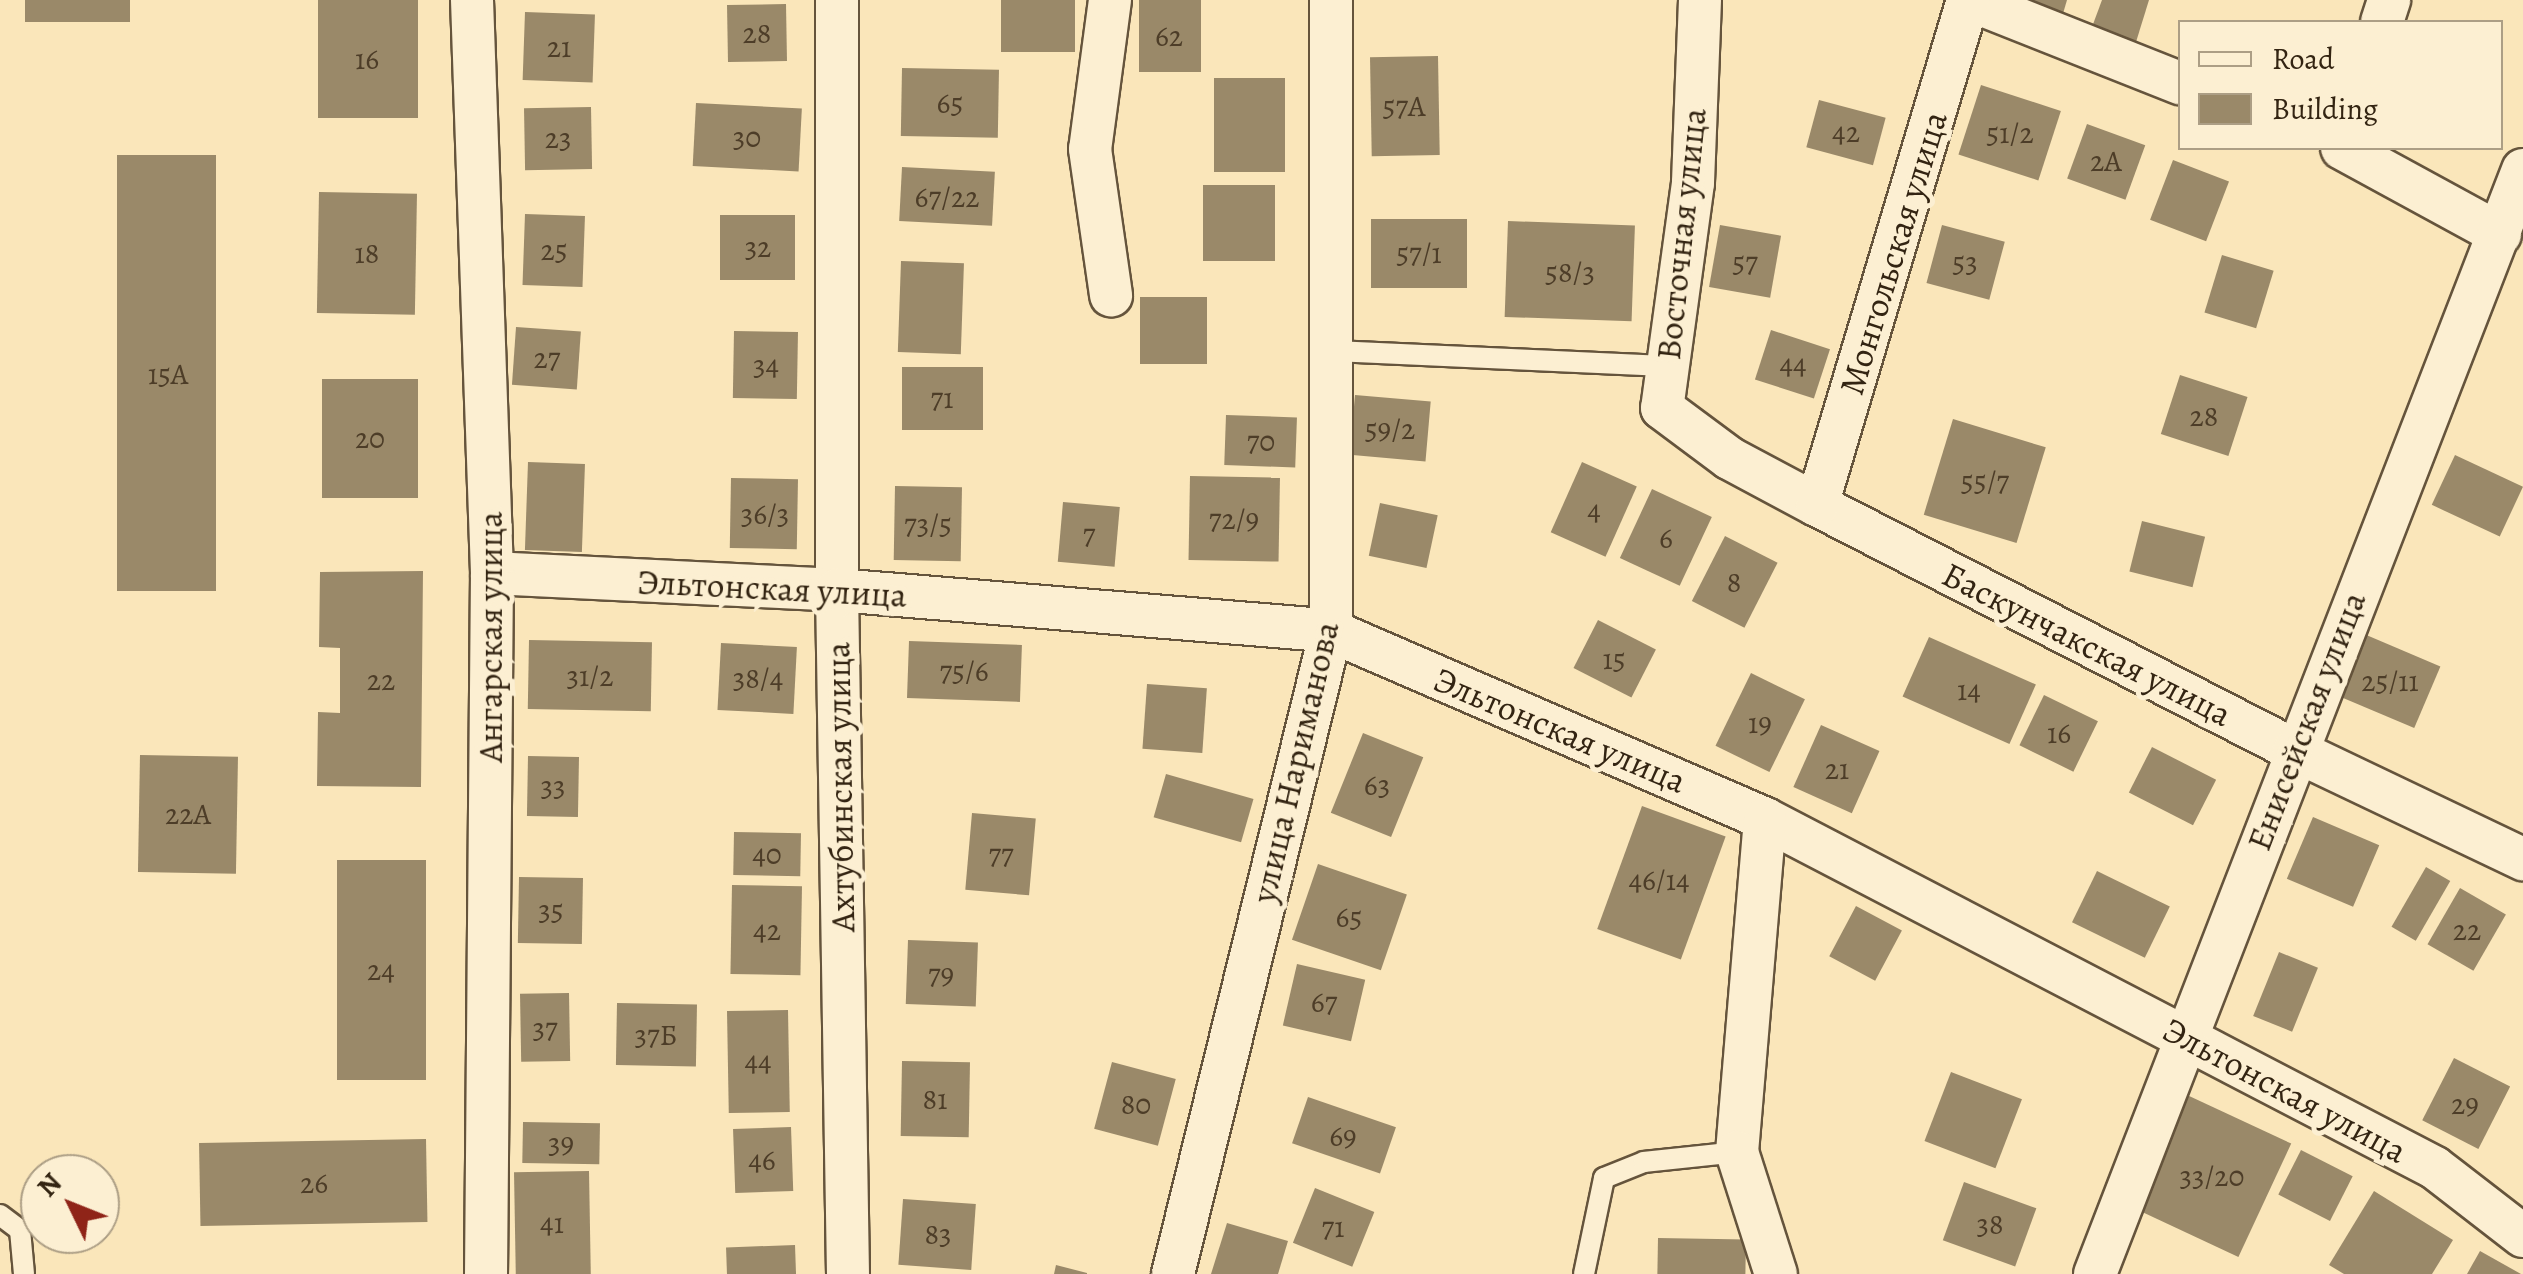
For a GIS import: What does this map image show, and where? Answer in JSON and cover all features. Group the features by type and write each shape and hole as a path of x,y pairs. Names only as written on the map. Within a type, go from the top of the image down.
{"street":[{"name":"Ангарская улица","path":"472,0 492,573 486,1274"},
{"name":"Ахтубинская улица","path":"838,0 837,590 848,1274"},
{"path":"1110,0 1090,149 1111,295"},
{"name":"улица Нариманова","path":"1173,1274 1330,631 1330,0"},
{"name":"Восточная улица","path":"1664,387 1693,183 1700,0"},
{"path":"1969,0 2178,83"},
{"name":"Монгольская улица","path":"1817,505 1969,0"},
{"path":"2346,150 2504,260"},
{"name":"Енисейская улица","path":"2095,1274 2294,750 2504,260 2523,170"},
{"name":"Баскунчакская улица","path":"1664,387 1728,458 2294,750 2523,859"},
{"name":"Эльтонская улица","path":"492,573 837,590 1330,631 1764,819 2435,1168 2523,1236"},
{"path":"1764,819 1737,1152 1776,1274"}],"lane":[{"path":"1333,351 1664,387"},
{"path":"1584,1274 1604,1178 1644,1162 1737,1152"},
{"path":"0,1215 20,1230 24,1274"}],"building":[{"path":"25,0 130,0 130,22 25,22"},
{"path":"318,0 418,0 418,118 318,118"},
{"path":"1001,0 1075,0 1075,52 1001,52"},
{"path":"1139,0 1201,0 1201,72 1139,72"},
{"path":"2015,0 2067,0 2062,17"},
{"path":"2102,0 2149,0 2136,42 2092,27"},
{"path":"786,4 787,61 728,62 727,5"},
{"path":"525,12 595,14 593,82 523,80"},
{"path":"1438,56 1440,155 1372,156 1370,57"},
{"path":"902,68 999,70 998,138 901,136"},
{"path":"1214,78 1285,78 1285,172 1214,172"},
{"path":"1981,85 2061,111 2038,180 1958,154"},
{"path":"1819,100 1886,118 1873,165 1806,147"},
{"path":"696,103 802,109 799,171 693,166"},
{"path":"591,107 592,169 525,170 524,108"},
{"path":"2087,124 2145,145 2125,200 2067,179"},
{"path":"117,155 216,155 216,591 117,591"},
{"path":"2173,160 2229,182 2206,241 2150,220"},
{"path":"902,167 995,172 992,226 899,221"},
{"path":"1203,185 1275,185 1275,261 1203,261"},
{"path":"319,192 417,194 415,315 317,313"},
{"path":"525,214 585,216 582,287 523,285"},
{"path":"720,215 795,215 795,280 720,280"},
{"path":"1371,219 1467,219 1467,288 1371,288"},
{"path":"1508,221 1635,225 1632,321 1505,317"},
{"path":"1720,225 1781,236 1770,298 1709,287"},
{"path":"1942,225 2005,242 1989,300 1926,283"},
{"path":"2222,255 2274,271 2256,328 2204,312"},
{"path":"901,261 964,263 961,354 898,352"},
{"path":"1140,297 1207,297 1207,364 1140,364"},
{"path":"516,327 581,332 577,389 512,385"},
{"path":"1771,330 1830,349 1814,399 1755,379"},
{"path":"734,331 798,332 797,399 733,398"},
{"path":"902,367 983,367 983,430 902,430"},
{"path":"2180,375 2248,397 2228,456 2161,434"},
{"path":"322,379 418,379 418,498 322,498"},
{"path":"1355,395 1431,402 1425,461 1350,455"},
{"path":"1226,415 1297,417 1295,467 1224,465"},
{"path":"1953,419 2046,447 2017,543 1924,515"},
{"path":"2455,455 2523,487 2500,537 2432,505"},
{"path":"528,462 585,464 582,552 525,550"},
{"path":"1582,462 1637,486 1605,557 1551,532"},
{"path":"1190,476 1280,478 1279,562 1189,560"},
{"path":"731,478 798,479 797,549 730,548"},
{"path":"895,486 962,487 961,561 894,560"},
{"path":"1652,489 1712,517 1680,586 1620,558"},
{"path":"1063,502 1120,507 1115,567 1058,562"},
{"path":"1380,503 1438,515 1426,568 1369,556"},
{"path":"2142,521 2205,537 2192,587 2129,571"},
{"path":"1725,536 1778,563 1744,628 1692,601"},
{"path":"423,571 421,787 317,786 318,712 340,713 340,648 319,647 320,572"},
{"path":"1598,620 1656,650 1631,698 1573,668"},
{"path":"2364,634 2440,666 2414,728 2338,696"},
{"path":"1929,637 2036,685 2009,744 1903,696"},
{"path":"529,640 652,642 651,711 528,709"},
{"path":"909,641 1022,645 1020,702 907,698"},
{"path":"721,643 797,647 793,714 717,710"},
{"path":"1751,673 1805,699 1769,772 1715,746"},
{"path":"1147,684 1207,688 1202,753 1142,749"},
{"path":"2044,695 2098,721 2073,772 2019,745"},
{"path":"1821,725 1879,751 1852,813 1793,787"},
{"path":"1363,733 1423,757 1391,837 1331,813"},
{"path":"2152,747 2216,780 2193,825 2129,792"},
{"path":"140,755 238,757 236,874 138,872"},
{"path":"528,756 579,757 578,817 527,816"},
{"path":"1166,774 1253,799 1241,842 1154,817"},
{"path":"1642,806 1726,836 1681,960 1597,929"},
{"path":"972,813 1036,819 1029,895 965,890"},
{"path":"2313,817 2379,845 2353,907 2287,879"},
{"path":"734,832 801,833 800,876 733,875"},
{"path":"337,860 426,860 426,1080 337,1080"},
{"path":"1318,864 1407,895 1381,970 1292,940"},
{"path":"2426,867 2450,881 2416,941 2392,927"},
{"path":"2097,871 2170,907 2145,958 2072,922"},
{"path":"519,877 583,878 582,944 518,943"},
{"path":"732,885 802,886 800,975 730,974"},
{"path":"2460,888 2506,914 2473,971 2428,944"},
{"path":"1856,906 1902,930 1875,981 1829,956"},
{"path":"908,940 978,942 976,1006 906,1004"},
{"path":"2279,952 2318,968 2292,1032 2253,1016"},
{"path":"1297,964 1365,980 1351,1041 1283,1025"},
{"path":"569,993 570,1061 521,1062 520,994"},
{"path":"617,1003 697,1004 696,1066 616,1065"},
{"path":"788,1010 790,1112 729,1113 727,1011"},
{"path":"2454,1058 2510,1087 2478,1149 2422,1120"},
{"path":"902,1061 970,1062 969,1137 901,1136"},
{"path":"1112,1062 1176,1079 1158,1146 1094,1129"},
{"path":"1951,1072 2022,1099 1995,1168 1924,1141"},
{"path":"2187,1095 2291,1144 2238,1257 2134,1208"},
{"path":"1308,1097 1396,1127 1380,1174 1292,1143"},
{"path":"523,1122 600,1123 599,1164 522,1163"},
{"path":"791,1127 793,1191 735,1193 733,1129"},
{"path":"426,1139 427,1222 200,1226 199,1143"},
{"path":"2301,1150 2353,1176 2330,1221 2278,1195"},
{"path":"589,1171 591,1274 516,1274 514,1172"},
{"path":"1964,1182 2036,1208 2015,1267 1943,1240"},
{"path":"1315,1188 1374,1212 1352,1267 1293,1243"},
{"path":"2374,1191 2453,1240 2432,1274 2344,1274 2329,1265"},
{"path":"903,1199 976,1204 971,1270 898,1265"},
{"path":"1227,1223 1288,1241 1278,1274 1211,1274"},
{"path":"1658,1238 1746,1240 1745,1274 1657,1274"},
{"path":"795,1245 796,1274 727,1274 726,1247"},
{"path":"2480,1251 2521,1274 2467,1274"},
{"path":"1056,1265 1087,1273 1087,1274 1054,1274"}]}
